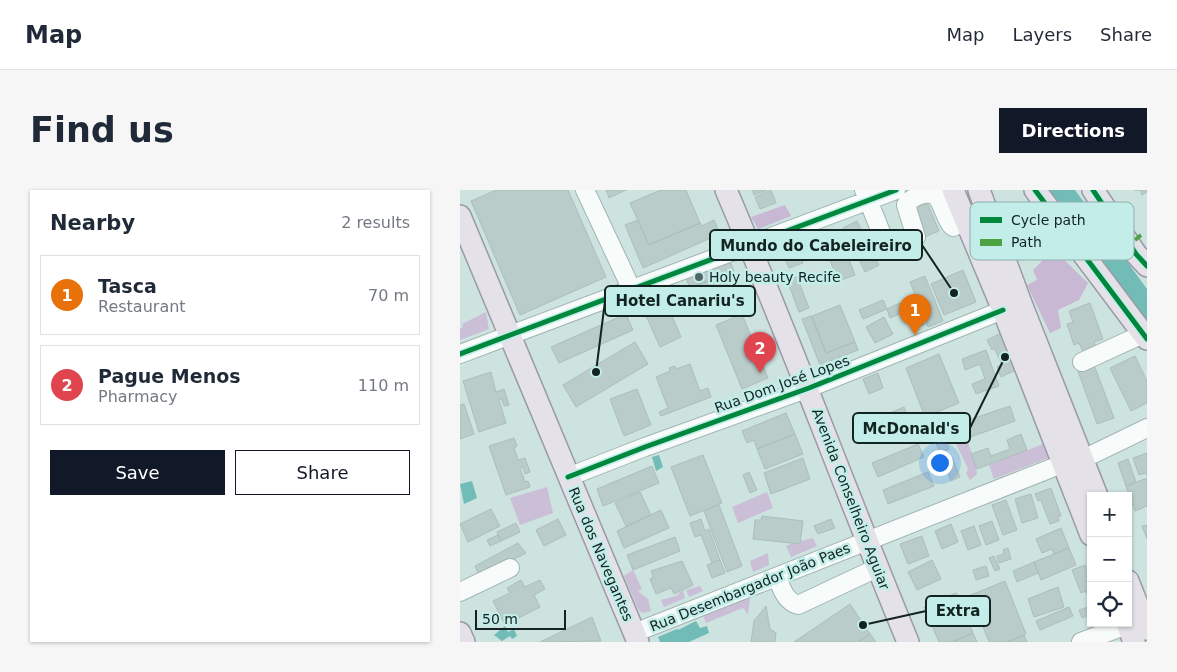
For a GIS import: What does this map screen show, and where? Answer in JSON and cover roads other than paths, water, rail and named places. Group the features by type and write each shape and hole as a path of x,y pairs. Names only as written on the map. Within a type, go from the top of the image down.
{"main road":[{"name":"Avenida Conselheiro Aguiar","path":"726,190 808,388 866,541 908,642"},
{"path":"953,190 970,231"},
{"path":"979,190 983,202"},
{"path":"1035,190 1044,202"},
{"path":"1093,190 1102,202"},
{"name":"Rua dos Navegantes","path":"460,216 636,638"},
{"path":"1134,243 1143,255"},
{"path":"982,260 1087,525"},
{"path":"1005,260 1095,492"},
{"path":"1087,260 1143,336"},
{"path":"1128,582 1137,625"},
{"path":"460,633 464,642"}],"street":[{"path":"585,190 631,288"},
{"path":"460,354 631,288 750,246 865,194 896,190"},
{"path":"865,194 885,242 888,248 893,250 905,247 916,237 906,205 910,198 922,192 932,192 937,196 950,225 954,227 966,221"},
{"name":"Rua Dom José Lopes","path":"568,477 808,388 1003,310"},
{"path":"1082,362 1143,336"},
{"path":"1083,459 1147,428"},
{"name":"Rua Desembargador João Paes","path":"636,638 777,577 1062,464"},
{"path":"460,592 510,568"},
{"path":"777,577 786,597 790,602 798,605 877,568"},
{"path":"1081,642 1137,625"}],"water":[{"path":"1048,190 1075,190 1084,202 1057,202"},
{"path":"1101,260 1126,260 1147,289 1147,321"},
{"path":"659,455 663,467 656,471 652,457"},
{"path":"472,481 477,498 464,504 460,484"},
{"path":"696,621 700,628 707,626 709,633 689,642 660,642 658,637"},
{"path":"505,626 508,632 514,629 517,636 512,639 510,636 502,641 494,635"}],"place":[{"name":"Holy beauty Recife","path":"699,277"},
{"name":"Mundo do Cabeleireiro","path":"954,293"},
{"name":"Tasca","path":"915,335"},
{"name":"McDonald's","path":"1005,357"},
{"name":"Hotel Canariu's","path":"596,372"},
{"name":"Pague Menos","path":"760,373"},
{"name":"Extra","path":"863,625"}]}
